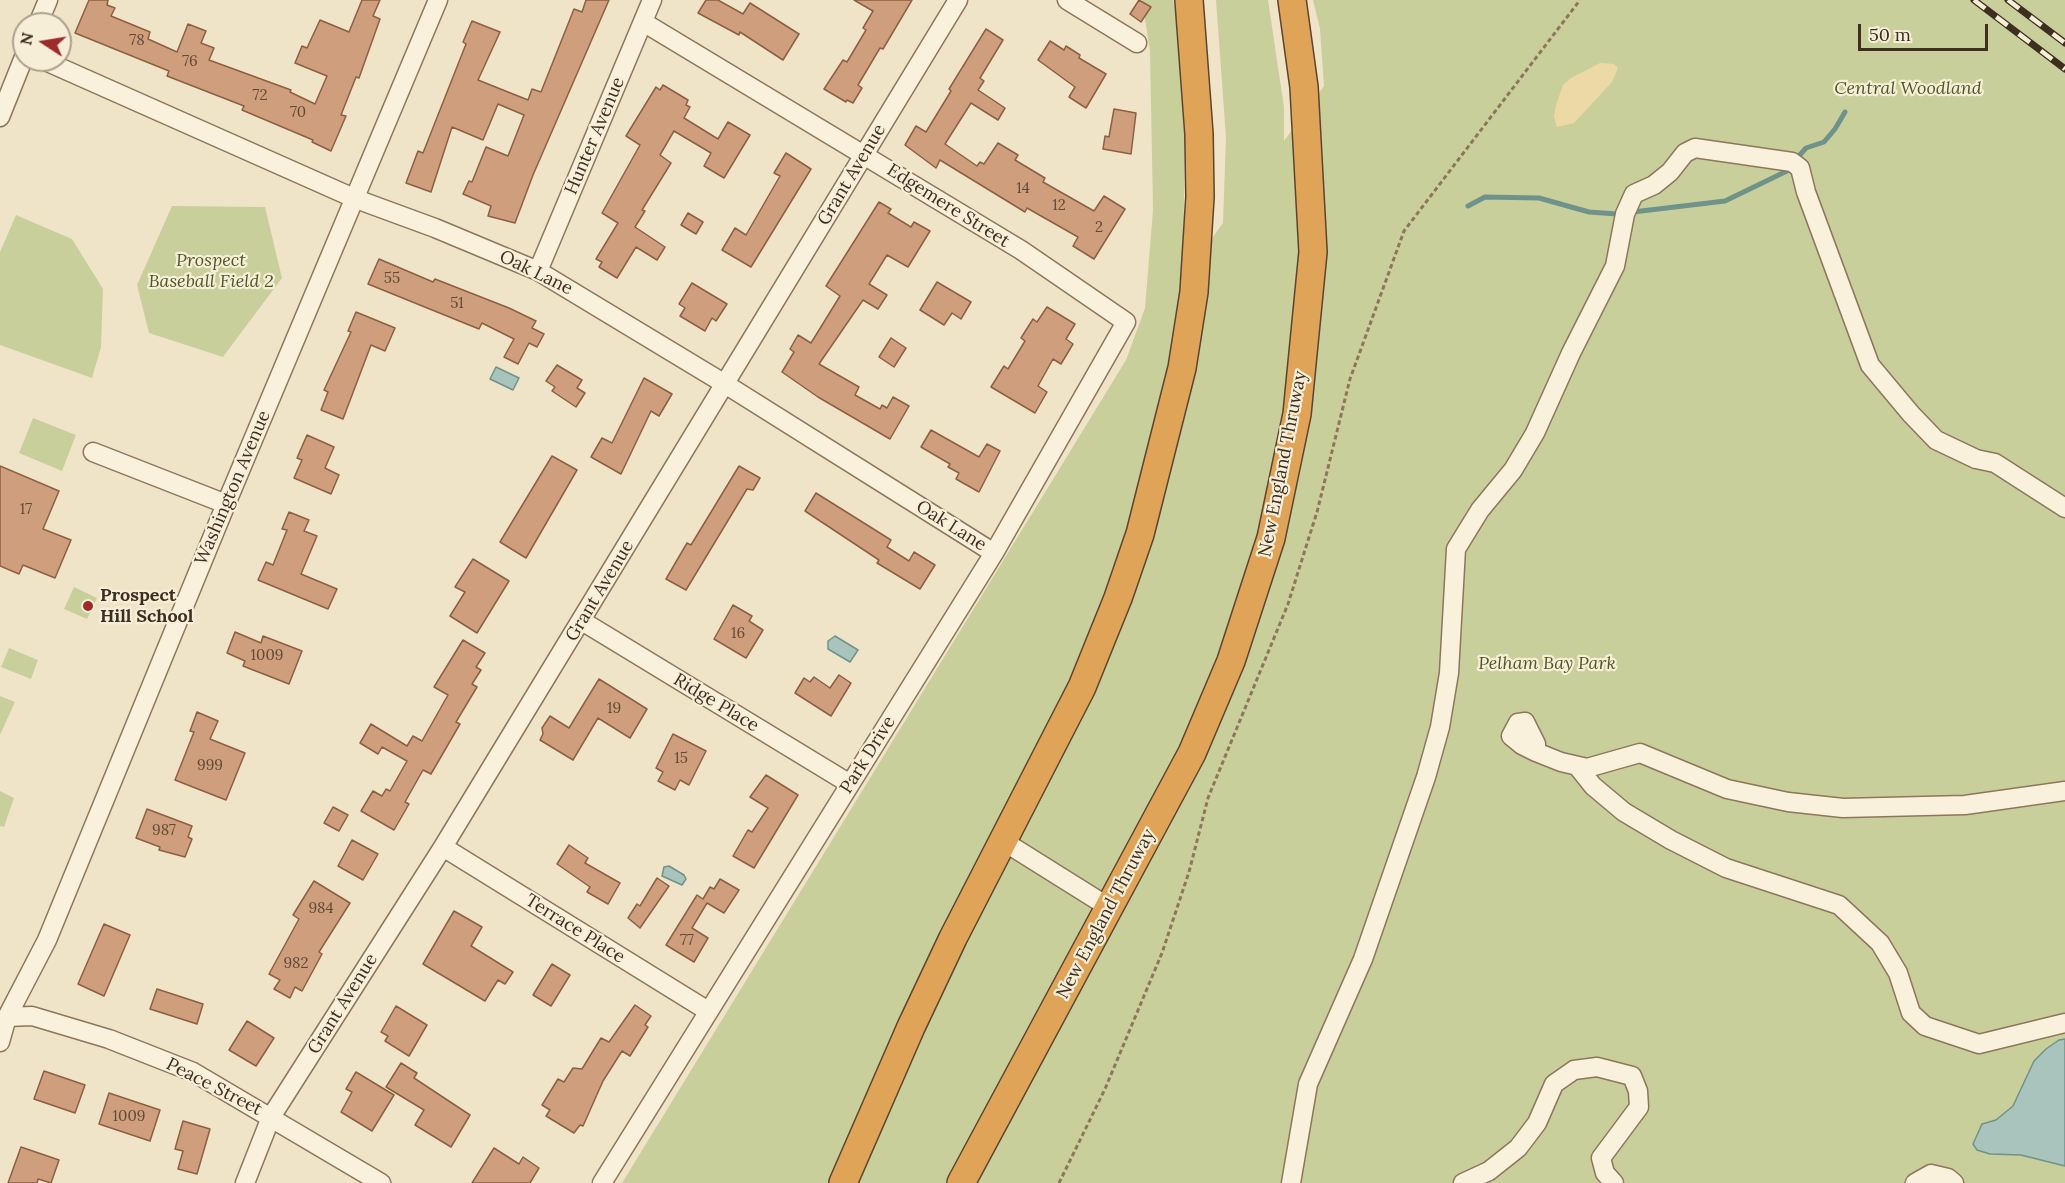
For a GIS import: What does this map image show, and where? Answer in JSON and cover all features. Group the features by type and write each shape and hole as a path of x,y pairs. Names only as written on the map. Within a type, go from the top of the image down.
{"highway":[{"path":"843,1183 911,1027 1082,687 1119,598 1148,507 1182,368 1194,292 1200,197 1198,101 1189,0"},
{"name":"New England Thruway","path":"962,1183 1192,753 1231,661 1271,537 1292,437 1305,350 1313,252 1305,97 1292,0"}],"street":[{"name":"Washington Avenue","path":"0,1042 2,1018 47,940 226,504 438,0"},
{"name":"Hunter Avenue","path":"538,271 652,0"},
{"name":"Grant Avenue","path":"245,1183 272,1117 443,847 582,621 958,0"},
{"path":"1067,0 1137,43"},
{"name":"Edgemere Street","path":"643,22 1021,250 1126,322"},
{"path":"0,117 18,72"},
{"name":"Oak Lane","path":"70,72 356,199 435,228 538,271 725,384 994,553"},
{"path":"1292,1183 1308,1084 1363,959 1426,777 1437,737 1449,673 1456,549 1480,510 1513,470 1535,433 1571,353 1615,266 1625,214 1634,194 1654,185 1670,172 1685,153 1695,148 1792,162 1800,168 1806,192 1870,366 1936,440 1976,459 1995,463 2065,508"},
{"name":"Park Drive","path":"602,1183 994,553 1126,322"},
{"path":"93,452 226,504"},
{"name":"Ridge Place","path":"582,621 850,784"},
{"path":"1536,752 1587,768 1640,753 1727,789 1788,802 1843,808 1965,805 2065,791"},
{"path":"1577,766 1593,786 1624,812 1680,845 1726,868 1839,905 1880,943 1898,973 1911,1013 1925,1026 1979,1044 2065,1023"},
{"path":"1003,842 1110,908"},
{"name":"Terrace Place","path":"443,847 708,1011"},
{"name":"Peace Street","path":"2,1018 32,1016 109,1039 193,1072 381,1183"},
{"path":"1463,1183 1489,1171 1518,1148 1537,1123 1554,1084 1574,1070 1597,1067 1632,1076 1638,1091 1639,1107 1601,1158 1605,1173 1614,1183"},
{"path":"1915,1183 1931,1174 1954,1183"}],"path":[{"path":"1059,1183 1106,1089 1162,953 1189,872 1208,798 1288,604 1317,512 1350,379 1404,231 1580,0"}],"green space":[{"name":"Pelham Bay Park","path":"1142,0 1173,0 1176,12 1185,141 1183,260 1180,282 1223,223 1226,137 1216,0 1268,0 1284,107 1284,141 1324,86 1320,29 1313,0 2065,0 2065,1183 622,1183 1126,360 1145,308 1153,210 1150,51"},
{"name":"Prospect Baseball Field 2","path":"172,206 265,207 282,278 223,357 149,333 137,285"},
{"path":"16,215 72,239 103,289 101,347 92,378 0,345 0,252"},
{"path":"33,418 76,435 62,471 19,453"},
{"path":"74,587 97,598 87,619 64,609"},
{"path":"9,648 38,660 31,679 1,667"},
{"path":"0,696 15,702 0,735"},
{"path":"0,791 14,798 4,827 0,826"}],"sand":[{"path":"1600,63 1614,64 1618,68 1612,82 1574,123 1557,127 1554,117 1563,85 1571,78"}],"water":[{"path":"496,367 519,378 513,390 490,379"},
{"path":"835,636 858,650 850,662 828,649 828,641"},
{"path":"669,866 684,875 686,879 682,885 662,876 664,867"},
{"path":"2065,1039 2065,1166 2021,1155 1990,1154 1977,1150 1973,1144 1982,1124 1996,1120 2013,1106 2034,1061 2046,1049 2059,1040"}],"building":[{"path":"89,0 108,0 107,5 115,8 111,16 150,32 148,39 177,52 188,24 206,31 201,43 214,48 209,60 291,90 290,92 315,104 327,76 295,63 302,46 307,48 320,20 349,32 362,0 380,0 373,16 380,19 359,78 356,77 341,115 346,116 331,151 312,142 313,140 242,110 244,106 167,76 169,71 75,33"},
{"path":"586,0 609,0 533,175 515,223 488,216 491,206 463,194 469,181 472,182 486,147 508,156 524,115 498,104 483,140 452,127 431,192 406,183 418,151 423,153 466,44 463,42 472,21 500,32 478,80 528,100 532,89 541,92 574,9 582,12"},
{"path":"706,0 718,0 743,14 750,3 799,34 783,60 740,32 739,35 698,13"},
{"path":"854,0 912,0 858,85 862,88 853,103 847,100 846,102 824,89 843,60 847,62 866,30 863,28 873,11"},
{"path":"1139,0 1151,7 1141,22 1130,14"},
{"path":"986,29 1003,40 980,78 984,81 978,90 1005,108 998,120 971,103 945,144 977,166 980,162 984,164 998,143 1018,155 1015,160 1045,178 1043,182 1094,211 1104,196 1125,209 1094,259 1073,246 1078,237 1027,208 1025,212 940,160 936,168 905,145 916,126 926,132"},
{"path":"1050,41 1064,50 1066,46 1080,55 1079,58 1106,74 1086,108 1069,97 1075,87 1038,60"},
{"path":"663,85 688,100 686,105 690,107 684,118 718,139 728,122 750,135 724,178 704,166 711,153 674,131 660,155 671,163 642,210 645,211 635,227 665,247 657,260 636,247 617,278 599,267 602,262 596,259 618,223 602,213 640,145 626,136 656,87 660,90"},
{"path":"1114,109 1136,113 1131,154 1103,149 1105,136 1109,137"},
{"path":"786,153 811,169 751,267 722,250 735,228 746,235 780,176 774,173"},
{"path":"879,202 891,209 888,213 911,227 914,222 930,231 908,267 887,255 869,284 887,295 878,309 863,300 819,364 859,387 855,395 880,409 882,405 887,408 893,397 909,406 890,439 818,397 782,372 794,352 790,349 798,335 811,343 840,296 826,286"},
{"path":"688,213 703,222 696,234 681,225"},
{"path":"379,259 433,282 435,279 509,308 536,321 532,328 544,334 537,347 529,343 518,364 504,357 514,339 482,323 479,329 368,284"},
{"path":"937,282 971,302 961,319 952,313 944,325 920,310"},
{"path":"692,283 727,304 716,321 712,318 705,331 680,316 685,308 679,304"},
{"path":"1047,307 1075,324 1066,339 1073,344 1061,364 1053,359 1038,386 1047,392 1035,413 991,387 1004,366 1008,369 1025,341 1021,338 1033,319 1037,322"},
{"path":"356,312 395,328 385,351 371,345 343,419 321,410 328,392 324,390 351,332 348,331"},
{"path":"891,338 906,348 894,367 879,357"},
{"path":"557,365 582,380 577,388 585,393 576,407 552,391 555,387 546,381"},
{"path":"644,378 672,394 659,416 651,411 621,474 591,457 602,438 612,443"},
{"path":"931,430 979,457 987,444 1000,451 979,492 956,479 959,473 948,467 950,464 921,447"},
{"path":"307,435 334,447 325,468 339,475 331,494 294,478 302,460 297,458"},
{"path":"552,456 577,470 526,558 500,542"},
{"name":"Prospect Hill School","path":"0,466 59,491 43,529 71,540 55,578 23,565 19,574 0,566"},
{"path":"739,466 760,478 753,490 747,489 686,590 666,579 687,543 691,545"},
{"path":"816,493 891,540 887,547 909,561 914,552 935,565 920,589 877,563 879,560 805,511"},
{"path":"289,512 309,520 304,531 317,536 301,574 337,589 328,609 258,580 266,562 273,565 287,530 282,529"},
{"path":"473,559 509,581 477,633 450,616 465,592 455,587"},
{"path":"733,605 752,616 749,621 763,630 746,658 714,639"},
{"path":"235,632 261,643 263,636 302,651 289,684 243,666 245,661 227,653"},
{"path":"463,640 485,653 476,667 481,670 472,684 477,687 456,722 460,724 431,774 423,770 405,802 409,804 394,830 361,811 373,791 382,796 386,789 390,791 407,761 382,747 378,754 360,743 371,724 407,746 413,736 422,741 448,695 434,687"},
{"path":"839,675 851,683 831,716 795,693 804,678 810,682 814,677 830,688"},
{"path":"599,679 647,709 630,738 598,718 573,760 540,740 543,734 542,728 550,716 569,728"},
{"path":"197,712 218,721 210,739 245,753 226,800 175,780 194,732 190,731"},
{"path":"673,734 706,751 689,785 680,780 675,790 658,781 663,772 656,768"},
{"path":"766,775 798,795 754,868 733,856 748,830 752,832 768,808 750,797"},
{"path":"333,807 348,815 339,831 324,823"},
{"path":"147,809 192,826 188,837 192,839 185,857 159,850 160,847 136,838"},
{"path":"352,840 378,854 363,880 338,866"},
{"path":"569,845 588,858 585,863 620,883 608,904 587,892 590,887 557,864"},
{"path":"657,878 669,886 640,928 628,918 637,904 640,906"},
{"path":"720,879 739,890 724,913 707,903 692,928 708,938 694,962 666,945 697,895 703,899 710,887 714,889"},
{"path":"314,881 350,903 319,952 322,954 302,991 295,987 290,998 274,989 280,980 269,974 299,919 293,915"},
{"path":"454,911 482,927 471,946 513,972 505,984 498,980 485,1001 423,964"},
{"path":"104,924 130,935 104,996 78,984"},
{"path":"552,964 570,975 551,1006 533,995"},
{"path":"157,989 203,1004 197,1024 150,1009"},
{"path":"635,1005 651,1016 645,1025 648,1027 630,1056 622,1051 603,1081 583,1126 580,1125 574,1133 546,1116 550,1110 542,1105 558,1079 564,1082 573,1068 582,1069 601,1038 609,1042"},
{"path":"396,1006 427,1025 409,1056 385,1041 388,1036 381,1032"},
{"path":"247,1021 274,1038 256,1066 229,1050"},
{"path":"401,1063 417,1073 414,1078 470,1115 451,1147 415,1125 424,1110 386,1087"},
{"path":"44,1071 85,1085 75,1113 34,1099"},
{"path":"356,1072 394,1095 372,1131 341,1112 352,1092 346,1089"},
{"path":"109,1093 160,1110 150,1141 99,1124"},
{"path":"183,1121 210,1129 197,1174 178,1169 183,1151 175,1149"},
{"path":"21,1147 59,1160 51,1183 38,1179 37,1183 8,1183"},
{"path":"494,1148 519,1164 523,1157 539,1168 530,1183 472,1183"}],"waterway":[{"path":"1798,157 1806,148 1824,142 1845,112"},
{"path":"1633,212 1725,201 1789,170"},
{"path":"1468,206 1485,197 1539,198 1589,212 1617,214"}],"railway":[{"path":"1974,0 2065,69"},
{"path":"2008,0 2065,43"}],"place":[{"name":"Prospect Hill School","path":"88,606"}],"park label":[{"name":"Central Woodland","path":"1908,89"}]}
